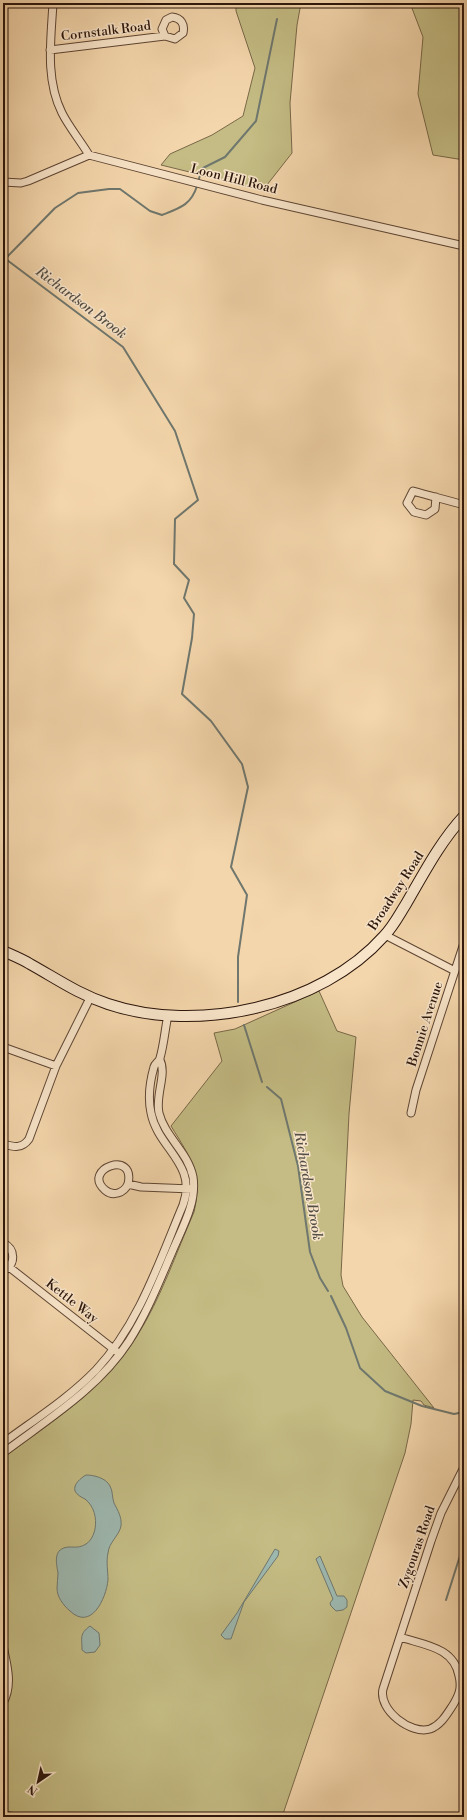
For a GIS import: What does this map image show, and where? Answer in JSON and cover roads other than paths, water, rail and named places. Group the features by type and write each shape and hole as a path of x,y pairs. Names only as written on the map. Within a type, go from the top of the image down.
{"main road":[{"name":"Broadway Road","path":"3,951 29,963 72,990 90,998 125,1009 168,1015 206,1015 257,1008 320,984 353,964 371,950 386,935 433,857 451,830 464,816"}],"street":[{"path":"3,182 21,183 28,181 88,154 58,106 53,86 50,50 54,3"},
{"name":"Cornstalk Road","path":"50,50 164,36"},
{"name":"Loon Hill Road","path":"88,154 262,200 464,246"},
{"path":"436,498 464,505"},
{"path":"386,935 455,971"},
{"name":"Bonnie Avenue","path":"411,1113 416,1090 464,943"},
{"path":"3,1144 17,1147 22,1146 30,1139 56,1066 90,998"},
{"path":"3,1443 27,1430 86,1390 119,1354 141,1322 188,1215 190,1189 184,1171 170,1142 154,1123 150,1104 154,1066 160,1060 168,1015"},
{"path":"3,1047 56,1066"},
{"path":"117,1165 123,1167 127,1172 128,1184 122,1191 110,1193 102,1187 100,1175 108,1166 117,1165"},
{"path":"128,1184 141,1187 190,1189"},
{"path":"3,1453 94,1371 113,1349 136,1314 190,1189"},
{"name":"Kettle Way","path":"3,1243 9,1246 13,1258 6,1269 119,1354"},
{"path":"153,1275 161,1278"},
{"name":"Zygouras Road","path":"400,1637 445,1653 454,1661 458,1670 460,1688 457,1698 445,1718 438,1725 430,1729 418,1729 404,1722 390,1712 383,1699 383,1689 437,1523 464,1467"},
{"path":"3,1646 9,1681 7,1694 3,1704"}],"water":[{"path":"86,1475 100,1478 108,1483 111,1488 113,1501 121,1520 121,1526 109,1549 107,1560 108,1580 104,1596 96,1610 91,1615 85,1617 78,1616 70,1611 59,1598 57,1591 58,1573 56,1560 60,1550 69,1547 78,1547 88,1543 94,1533 96,1521 93,1509 85,1499 78,1495 75,1491 76,1484"},
{"path":"275,1549 279,1551 278,1556 244,1602 231,1639 225,1639 221,1635 237,1613"},
{"path":"320,1556 337,1596 344,1596 347,1600 347,1607 343,1610 336,1611 331,1606 330,1603 333,1599 316,1559"},
{"path":"90,1626 99,1633 100,1645 95,1652 86,1653 82,1650 82,1636 84,1631"}],"waterway":[{"path":"198,181 203,168 225,157 256,121 277,19"},
{"path":"5,259 55,208 78,193 120,189 150,211 162,215 179,208 188,202 192,198 197,186"},
{"name":"Richardson Brook","path":"3,257 123,347 175,431 198,500 175,519 174,564 189,580 184,598 194,614 192,638 182,694 211,721 242,764 248,787 231,867 247,895 238,957 238,1002"},
{"name":"Richardson Brook","path":"244,1025 262,1082"},
{"name":"Richardson Brook","path":"267,1087 281,1099 298,1166 310,1252 320,1278 328,1291"},
{"name":"Richardson Brook","path":"331,1296 346,1328 360,1368 385,1391 422,1406 454,1414 464,1412"},
{"name":"Richardson Brook","path":"446,1600 464,1543"}]}
